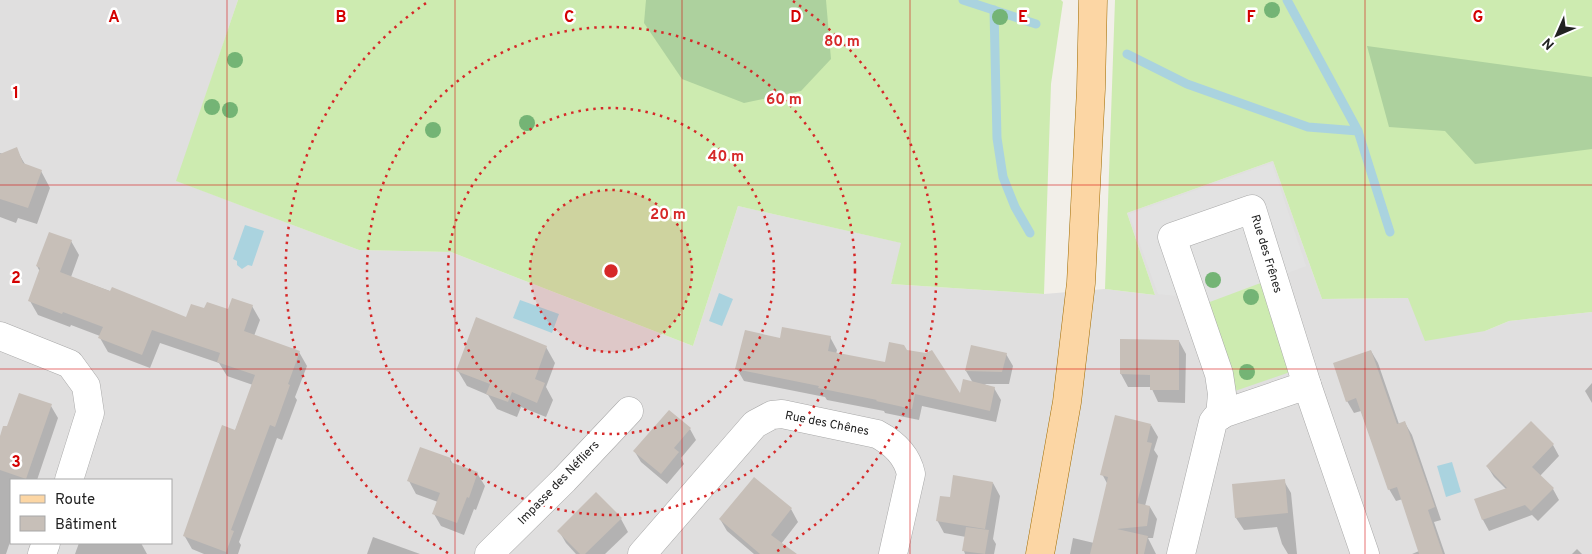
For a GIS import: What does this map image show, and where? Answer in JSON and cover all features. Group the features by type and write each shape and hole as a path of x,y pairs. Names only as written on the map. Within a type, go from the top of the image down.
{"main road":[{"path":"1040,554 1067,402 1081,283 1091,89 1093,0"}],"street":[{"name":"Rue des Frênes","path":"1181,554 1211,428 1213,422 1220,416 1222,394 1219,374 1172,237 1252,209 1307,385 1365,554"},
{"path":"0,336 70,364 86,386 90,413 70,479"},
{"path":"1220,416 1307,385"},
{"name":"Impasse des Néfliers","path":"488,554 564,480 629,410"},
{"name":"Rue des Chênes","path":"642,554 755,424 765,417 782,414 877,434 902,453 908,463 911,474 893,554"}],"shaded area":[{"path":"0,0 238,0 177,181 359,250 451,252 693,346 738,206 902,243 891,284 1044,294 1105,289 1155,295 1127,213 1273,161 1322,299 1409,298 1485,331 1509,321 1592,312 1592,554 0,554"},
{"path":"1272,163 1306,266 1183,312 1177,296 1158,294 1129,214"}],"green space":[{"path":"238,0 1061,0 1063,2 1051,84 1044,294 891,284 901,243 738,206 693,346 451,252 359,250 176,181"},
{"path":"646,0 826,0 831,59 801,91 744,103 682,79 644,23"},
{"path":"1115,0 1592,0 1592,312 1509,321 1485,331 1425,341 1408,298 1322,299 1273,161 1127,213 1155,295 1105,289"},
{"path":"1367,46 1592,77 1592,149 1475,164 1445,131 1389,127"},
{"path":"1248,241 1293,371 1235,391 1191,261"}],"water":[{"path":"245,225 264,231 252,266 248,265 242,269 237,265 237,261 233,259"},
{"path":"719,293 733,299 722,326 709,321"},
{"path":"520,300 559,314 552,333 513,318"},
{"path":"1452,462 1461,492 1446,497 1437,466"}],"building":[{"path":"17,147 23,163 42,170 28,208 0,199 0,154"},
{"path":"49,232 72,240 60,272 110,291 112,287 186,317 191,304 204,308 207,302 228,309 232,298 253,305 244,331 300,351 275,427 270,425 231,530 234,531 226,552 183,536 222,425 235,430 255,375 217,362 220,353 152,330 142,355 98,338 103,327 28,301 40,268 36,266"},
{"path":"476,317 547,346 535,379 545,383 537,403 512,392 508,402 486,394 490,384 456,371"},
{"path":"782,327 831,336 828,351 885,362 889,342 904,345 907,350 926,353 932,350 960,393 963,379 995,387 990,411 915,394 912,409 818,388 819,386 735,369 745,330 780,338"},
{"path":"1120,339 1179,340 1179,390 1150,390 1150,375 1120,374"},
{"path":"971,345 1007,353 1002,372 965,371"},
{"path":"1371,350 1397,424 1405,421 1435,507 1428,510 1443,554 1419,554 1397,487 1388,490 1356,398 1346,402 1333,363"},
{"path":"19,393 52,404 26,479 0,470 0,436 3,426 7,426"},
{"path":"669,410 691,428 674,448 679,452 661,474 633,451"},
{"path":"1115,415 1151,424 1147,442 1152,443 1137,503 1150,506 1147,526 1117,529 1148,536 1144,554 1090,554 1108,477 1100,475"},
{"path":"1531,421 1554,444 1532,467 1554,488 1531,511 1525,505 1482,520 1474,499 1507,488 1486,466"},
{"path":"420,447 451,458 450,462 478,472 469,498 467,497 457,523 432,514 440,493 407,481"},
{"path":"953,475 993,482 985,529 936,521 940,496 950,497"},
{"path":"754,477 792,508 771,535 797,554 760,554 719,519"},
{"path":"1285,479 1288,513 1235,518 1232,484"},
{"path":"596,492 622,518 585,554 580,554 557,531"},
{"path":"966,527 989,530 985,554 962,551"}],"waterway":[{"path":"963,0 1036,24"},
{"path":"1287,0 1358,131 1390,232"},
{"path":"994,10 997,138 1003,177 1015,207 1030,233"},
{"path":"1127,54 1187,84 1308,127 1358,131"}]}
